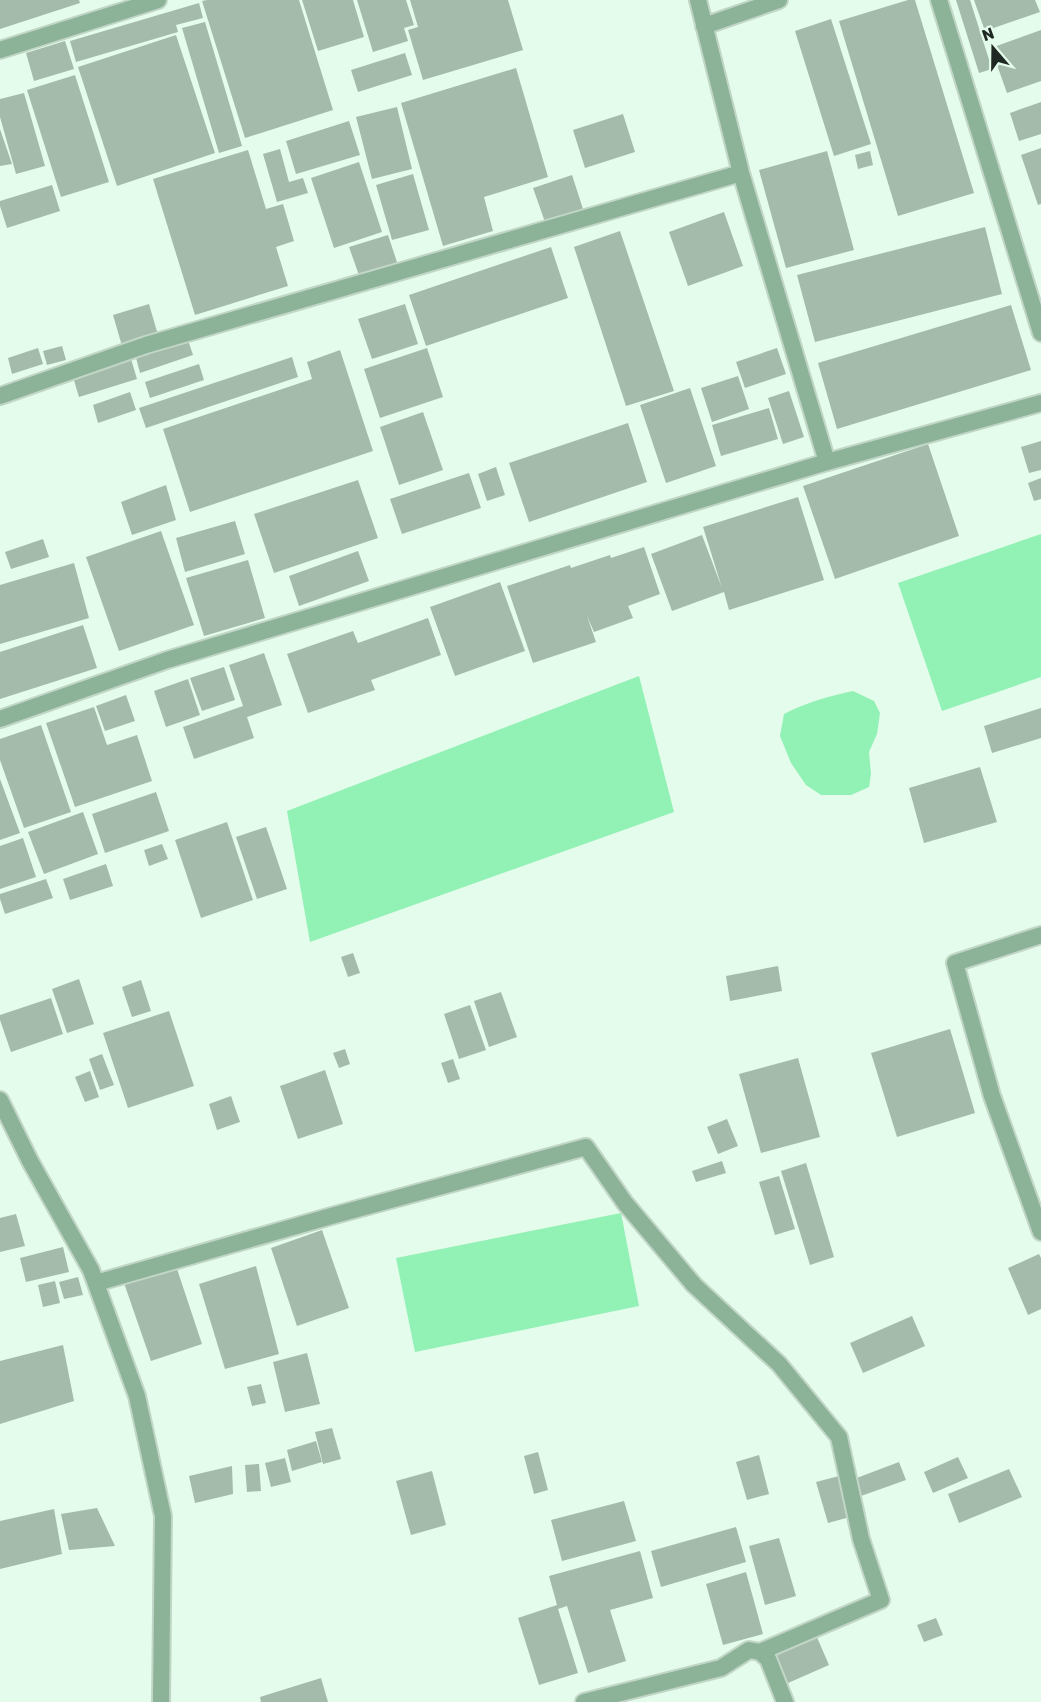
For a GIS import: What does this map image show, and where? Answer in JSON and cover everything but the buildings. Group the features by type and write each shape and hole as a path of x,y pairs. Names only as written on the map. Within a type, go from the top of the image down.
{"street":[{"path":"0,50 158,0"},
{"path":"698,0 741,173 827,462"},
{"path":"704,26 779,0"},
{"path":"939,0 1041,333"},
{"path":"0,396 146,345 741,173"},
{"path":"0,719 167,660 827,462 1041,403"},
{"path":"1041,936 955,963 992,1096 1041,1232"},
{"path":"0,1100 30,1161 91,1270 137,1396 163,1516 161,1702"},
{"path":"96,1283 335,1215 586,1148 625,1203 694,1285 779,1364 839,1437 861,1539 881,1600 760,1652"},
{"path":"584,1702 721,1668 749,1650 760,1652 768,1659 785,1702"}],"shaded area":[{"path":"1041,534 1041,677 942,711 898,583"},
{"path":"639,676 674,812 310,942 287,811"},
{"path":"853,691 874,701 880,713 877,734 869,752 871,774 869,787 851,795 821,795 806,785 791,763 780,736 784,714 817,700"},
{"path":"621,1213 639,1306 415,1352 396,1258"}]}
